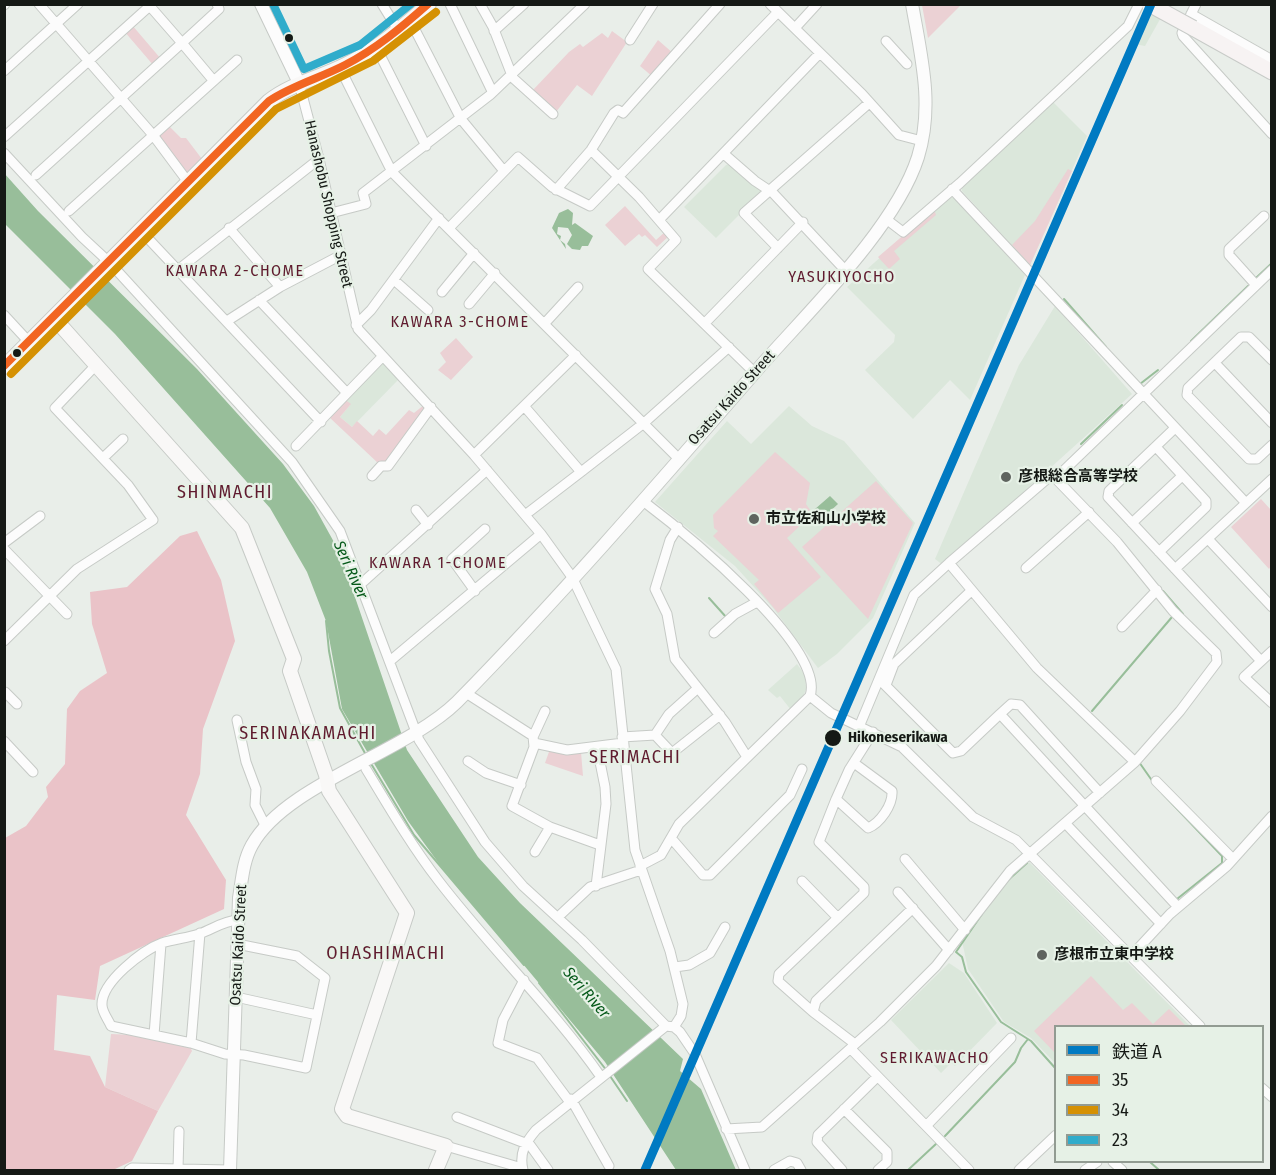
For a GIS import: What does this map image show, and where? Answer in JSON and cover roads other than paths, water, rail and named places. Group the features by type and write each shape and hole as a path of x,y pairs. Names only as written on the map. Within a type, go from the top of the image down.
{"main road":[{"path":"4,367 269,101 288,87 340,68 376,47 429,4"},
{"path":"1142,6 1192,21 1272,72"},
{"path":"54,318 242,528 294,659 290,671 326,775 328,791 407,916 342,1109 347,1116 446,1146 436,1170"}],"street":[{"path":"39,4 153,135 188,182"},
{"path":"4,71 78,4"},
{"path":"36,175 219,9 217,4"},
{"path":"261,4 299,83"},
{"path":"382,4 398,30"},
{"path":"450,4 492,91"},
{"path":"480,4 494,30 511,75 553,114"},
{"path":"494,30 524,4"},
{"path":"331,213 366,204 363,193 461,119 585,4"},
{"path":"630,40 654,4"},
{"path":"556,190 591,150 614,113 618,110 623,113 720,4"},
{"path":"771,4 899,135 922,141"},
{"path":"795,28 817,4"},
{"name":"Osatsu Kaido Street","path":"230,1170 238,920 247,854 266,827 282,811 327,783 366,765 434,722 466,693 643,501 845,270 886,219 912,172 922,141 926,116 925,76 912,4"},
{"path":"886,219 903,231 952,189 1128,26 1142,6 1127,4"},
{"path":"1196,4 1192,21 1182,33 1183,36 1272,134"},
{"path":"4,137 150,5 213,80"},
{"path":"449,228 518,157 556,190 590,206 778,12"},
{"path":"410,20 461,119 504,171"},
{"path":"1192,21 1272,60"},
{"path":"886,41 907,63"},
{"path":"376,47 426,146"},
{"path":"660,219 820,53"},
{"path":"69,211 237,60"},
{"path":"340,68 392,172 679,459"},
{"name":"Hanashobu Shopping Street","path":"299,83 320,159 356,325"},
{"path":"778,248 744,213 869,103"},
{"path":"591,150 660,219 676,240 648,269 755,373"},
{"path":"4,153 295,466 340,531 362,583 414,734 436,769 485,843 523,886 558,917 695,1054 745,1170"},
{"path":"724,153 755,181 769,189 803,222 845,270"},
{"path":"179,269 320,159"},
{"path":"952,189 1246,503"},
{"path":"1256,285 1229,255 1229,249 1264,216"},
{"path":"439,218 372,310 356,325 382,357 488,470 541,534 572,577 616,669 630,812 640,868 675,967 683,1010 667,1028 570,1100 524,1144 521,1158 523,1169 446,1146"},
{"path":"705,323 803,222"},
{"path":"229,228 280,287"},
{"path":"141,231 321,422"},
{"path":"442,292 474,254"},
{"path":"227,321 280,287 341,255"},
{"path":"882,682 914,595 1048,478 1057,477 1272,270"},
{"path":"470,304 495,273"},
{"path":"394,280 428,310"},
{"path":"544,323 578,287"},
{"path":"259,300 347,393"},
{"path":"4,315 29,342"},
{"path":"1272,360 1250,337 1241,338 1188,388 1187,395 1249,459 1257,459 1272,445"},
{"path":"525,515 644,423 729,347"},
{"path":"474,455 576,355"},
{"path":"296,446 382,357"},
{"path":"1215,363 1272,423"},
{"path":"4,641 49,595 103,550 153,520 128,485 55,405 96,365"},
{"path":"524,406 581,472"},
{"path":"372,476 381,466 388,466 430,407"},
{"path":"1175,428 1109,491 1108,497 1261,661"},
{"path":"103,458 123,440"},
{"path":"1156,447 1206,501 1206,507 1159,552"},
{"path":"362,583 488,470"},
{"path":"1132,523 1182,476"},
{"path":"726,1129 762,1126 911,992 949,950 1010,871 1085,808 1135,762 1180,711 1218,658 1173,611 1089,512 1058,481 1057,477"},
{"path":"1176,569 1272,478"},
{"path":"558,917 590,887 640,868 661,855 679,824 810,696 812,681 803,661 757,602 721,564 643,501"},
{"path":"416,510 428,525"},
{"path":"1026,568 1089,512"},
{"path":"4,543 40,516"},
{"path":"678,527 670,540 655,589 667,614 675,659 720,715 747,757"},
{"path":"475,591 452,559 485,529"},
{"path":"390,661 541,534"},
{"path":"1208,539 1272,607"},
{"path":"5,550 66,614"},
{"path":"949,563 1037,668 1135,762"},
{"path":"1122,627 1157,590"},
{"path":"859,727 894,664 971,591"},
{"path":"714,633 735,614 757,602"},
{"path":"1272,651 1244,677 1272,703"},
{"path":"882,682 953,753 961,751 1011,705 1020,705 1100,793"},
{"path":"466,693 534,740 567,750 597,747 655,735 669,714 698,688"},
{"path":"810,696 818,705 859,727 891,740 915,757 973,818 1008,835 1030,854 1199,1025"},
{"path":"545,711 512,806 550,827 600,845"},
{"path":"1000,714 1178,907"},
{"path":"655,735 672,753 720,715"},
{"path":"237,720 246,762 256,789 255,804 266,827"},
{"path":"873,732 836,799 819,842 864,887 864,893 779,974 778,981 853,1046 877,1077 969,1170"},
{"path":"4,741 33,772"},
{"path":"596,886 604,818 605,787 597,747"},
{"path":"468,761 486,774 521,785"},
{"path":"836,799 868,828 876,825 893,800 892,791 854,763"},
{"path":"366,765 403,829 438,880 525,980 603,1075"},
{"path":"671,838 703,875 710,875 790,795 802,769"},
{"path":"1156,781 1233,859"},
{"path":"1131,956 1178,907 1233,859 1272,816"},
{"path":"1066,824 1161,924"},
{"path":"535,852 550,827"},
{"path":"905,859 965,930"},
{"path":"801,881 838,918"},
{"path":"898,892 949,950"},
{"path":"813,1012 816,1001 913,908"},
{"path":"237,944 297,956 325,978 306,1068 225,1054 191,1043 111,1026 103,1010 102,999 113,980 133,961 161,944 200,933 226,921 238,920"},
{"path":"675,967 689,965 710,953 725,927"},
{"path":"191,1043 200,933"},
{"path":"154,1035 161,944"},
{"path":"525,980 503,1020 498,1043 537,1058 570,1100 609,1166"},
{"path":"236,998 317,1015"},
{"path":"927,1125 1011,1038"},
{"path":"842,1170 817,1142 818,1135 877,1077"},
{"path":"844,1109 887,1152 887,1162 878,1170"},
{"path":"457,1118 535,1150 548,1170"},
{"path":"178,1168 179,1131"},
{"path":"1019,1170 1054,1136"},
{"path":"774,1170 790,1161 797,1163 801,1170"},
{"path":"952,1170 961,1162"},
{"path":"129,1170 132,1168 178,1168 230,1170"}],"water":[{"name":"Seri River","path":"4,173 38,211 197,369 283,464 314,506 340,553 407,750 478,857 520,903 683,1059 680,1071 701,1089 736,1170 676,1170 605,1062 440,865 408,821 342,709 326,621 307,572 270,508 115,334 5,224"},
{"path":"568,209 573,213 572,225 575,223 593,236 588,246 582,246 580,250 572,249 567,244 572,235 568,228 558,227 557,234 561,236 560,240 552,228 559,213"},
{"path":"830,496 838,504 815,525 807,516"}],"waterway":[{"path":"1256,278 1272,263"},
{"path":"1191,341 1248,286"},
{"path":"1064,299 1106,347"},
{"path":"1140,384 1158,370"},
{"path":"1081,444 1122,405"},
{"path":"1163,591 1183,614"},
{"path":"709,598 726,617"},
{"path":"1092,711 1172,617"},
{"path":"326,621 329,651 340,708 366,755"},
{"path":"370,762 414,835 524,965"},
{"path":"1139,762 1153,782"},
{"path":"1162,793 1222,856 1222,863 1177,899"},
{"path":"1007,881 1027,863"},
{"path":"982,914 956,952 962,957 966,972 1001,1022 1031,1041 1054,1067"},
{"path":"539,983 607,1071"},
{"path":"945,1136 1015,1062 1028,1039"},
{"path":"610,1076 627,1101"},
{"path":"908,1170 937,1143"},
{"path":"1151,1163 1159,1170"}],"rail line":[{"name":"A","path":"645,1170 1151,4"}],"place":[{"name":"彦根総合高等学校","path":"1006,477"},
{"name":"市立佐和山小学校","path":"754,519"},
{"name":"Hikoneserikawa","path":"833,738"},
{"name":"彦根市立東中学校","path":"1042,955"}],"district":[{"name":"KAWARA 2-CHOME","path":"235,272"},
{"name":"YASUKIYOCHO","path":"842,278"},
{"name":"KAWARA 3-CHOME","path":"460,323"},
{"name":"SHINMACHI","path":"225,493"},
{"name":"KAWARA 1-CHOME","path":"438,564"},
{"name":"SERINAKAMACHI","path":"308,734"},
{"name":"SERIMACHI","path":"635,758"},
{"name":"OHASHIMACHI","path":"386,954"},
{"name":"SERIKAWACHO","path":"935,1059"}]}
